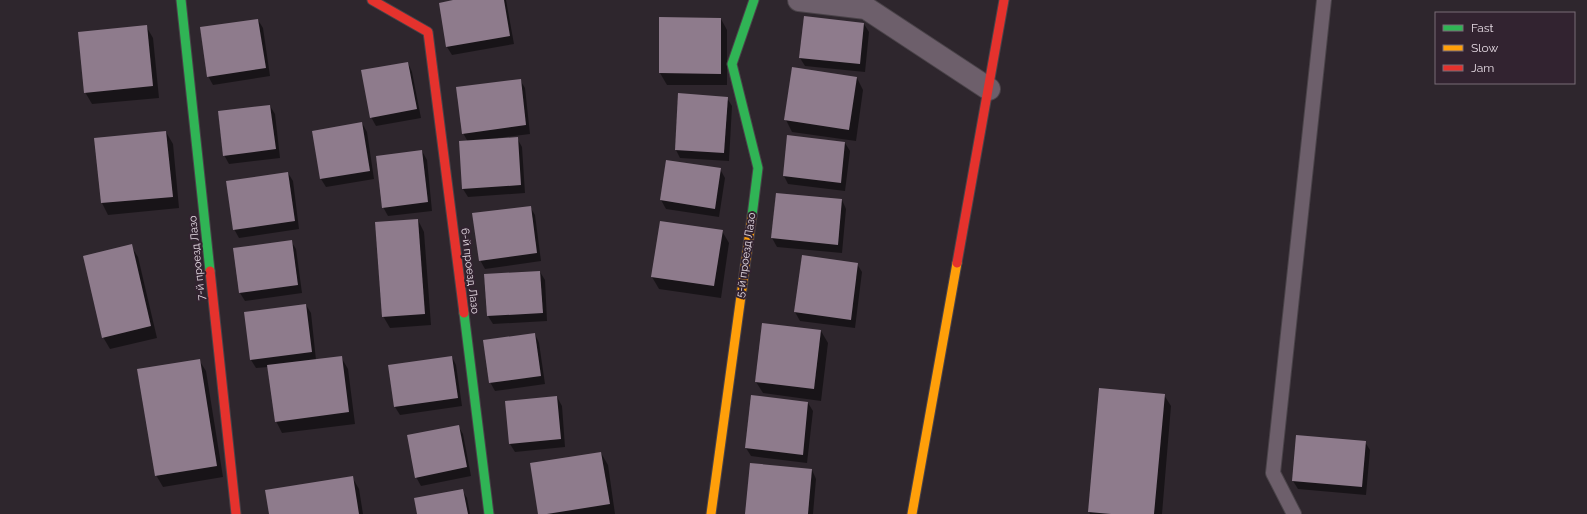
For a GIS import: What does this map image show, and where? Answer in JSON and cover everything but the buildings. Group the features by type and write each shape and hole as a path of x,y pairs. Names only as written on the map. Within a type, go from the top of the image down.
{"street":[{"name":"7-й проезд Лазо","path":"181,0 236,514"},
{"name":"6-й проезд Лазо","path":"372,0 428,32 489,514"},
{"name":"5-й проезд Лазо","path":"711,514 758,168 732,64 754,0"},
{"path":"799,0 866,8 989,88"},
{"path":"912,514 1004,0"}],"lane":[{"path":"1294,514 1273,473 1324,0"}],"traffic: fast":[{"path":"181,0 210,271"},
{"path":"752,216 758,168 732,64 754,0"},
{"path":"464,313 489,514"}],"traffic: slow":[{"path":"711,514 752,216"},
{"path":"912,514 957,263"}],"traffic: jam":[{"path":"372,0 428,32 464,313"},
{"path":"957,263 1004,0"},
{"path":"210,271 236,514"}]}
